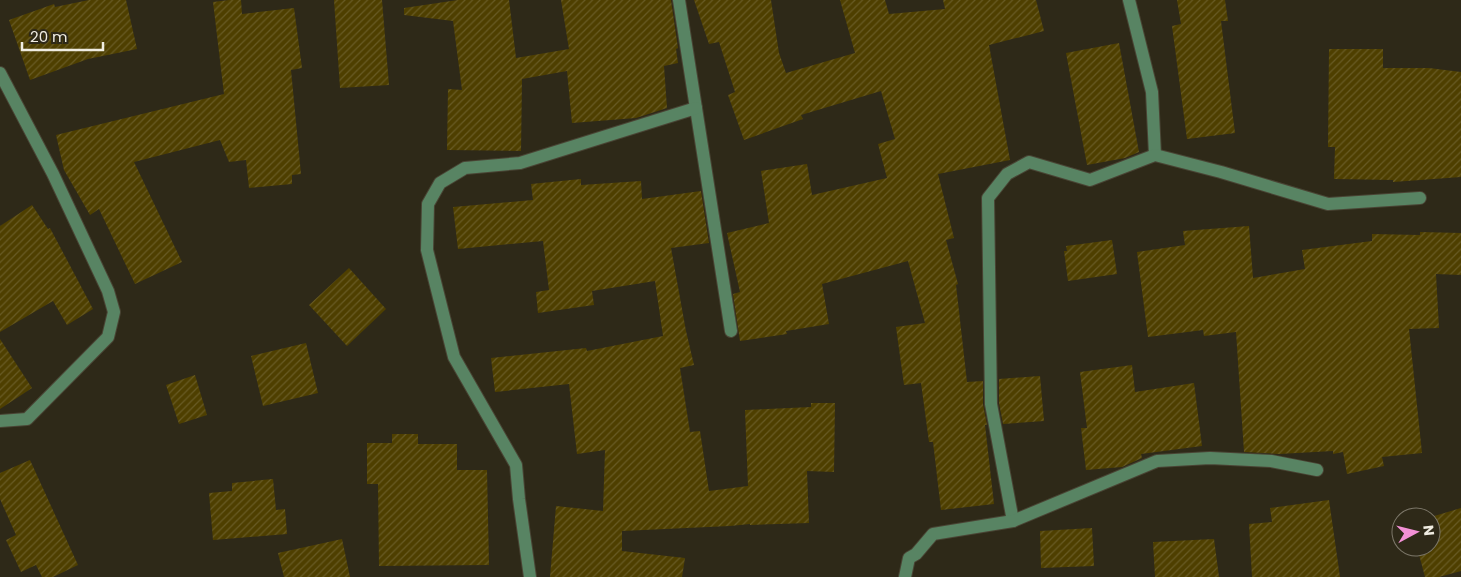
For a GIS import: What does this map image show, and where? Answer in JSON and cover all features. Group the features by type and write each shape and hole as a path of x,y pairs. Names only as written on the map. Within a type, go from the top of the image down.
{"street":[{"path":"679,0 731,331"},
{"path":"1130,0 1152,92 1155,155"},
{"path":"0,73 54,174 108,291 114,312 108,337 27,419 0,421"},
{"path":"530,577 516,465 454,357 427,250 428,204 440,183 465,168 520,163 696,108"},
{"path":"1013,521 991,404 988,198 1008,174 1028,162 1090,180 1155,155 1221,172 1328,204 1420,198"},
{"path":"905,577 909,558 916,554 933,534 1013,521 1157,461 1210,458 1271,460 1317,470"}],"building":[{"path":"89,0 126,0 137,49 88,59 30,80 9,20 54,4 55,7"},
{"path":"241,0 242,14 294,8 302,68 291,70 301,174 292,175 292,184 249,188 246,160 229,162 220,140 134,162 182,262 135,284 99,209 90,215 64,170 56,135 224,94 213,2"},
{"path":"334,0 382,0 389,85 340,88"},
{"path":"458,0 509,0 516,58 569,49 561,0 671,0 678,48 676,49 678,63 664,66 667,108 636,118 572,123 567,71 522,79 521,151 447,150 448,89 462,90 453,21 404,15 404,8"},
{"path":"694,0 771,0 779,53 786,73 855,53 840,0 885,0 889,14 945,9 943,0 1036,0 1044,31 989,45 1010,160 938,174 954,238 946,240 958,284 956,285 967,382 983,381 983,404 987,425 985,425 994,504 941,510 933,442 929,442 921,383 904,385 896,327 925,323 908,261 822,284 829,324 786,331 787,334 740,341 733,294 740,292 727,233 769,223 761,171 807,164 812,195 887,178 878,144 895,139 881,91 801,115 803,119 744,140 728,95 735,92 719,42 709,44"},
{"path":"1177,0 1225,0 1228,21 1221,21 1235,133 1187,139 1172,26 1181,24"},
{"path":"1119,43 1139,152 1125,158 1087,165 1066,53"},
{"path":"1329,49 1383,49 1383,68 1429,68 1461,72 1461,177 1393,182 1393,180 1334,179 1335,147 1328,147"},
{"path":"581,179 581,185 641,181 642,199 701,191 709,243 671,248 694,365 680,368 690,432 700,431 709,491 748,486 745,410 811,407 811,403 835,403 834,472 807,471 809,523 750,524 622,531 622,551 685,558 682,577 550,577 556,506 603,511 605,450 577,454 569,384 495,392 491,358 586,348 587,351 663,336 655,281 592,291 594,305 538,313 536,292 549,290 543,241 458,249 453,207 533,200 531,184"},
{"path":"32,205 48,229 50,228 93,309 67,325 53,301 0,332 0,226"},
{"path":"1249,226 1253,278 1305,269 1302,250 1372,241 1372,234 1420,235 1420,232 1461,233 1461,275 1436,274 1439,328 1409,329 1422,453 1382,457 1384,466 1347,474 1343,452 1333,454 1333,451 1279,454 1244,452 1236,332 1204,336 1203,330 1148,337 1137,252 1185,245 1183,231"},
{"path":"1112,240 1117,274 1068,281 1064,251 1067,251 1066,246"},
{"path":"349,268 386,309 347,346 309,305"},
{"path":"0,339 32,388 0,409"},
{"path":"306,343 318,393 263,406 251,356"},
{"path":"1132,365 1135,392 1194,383 1202,446 1141,454 1142,458 1122,467 1086,470 1081,428 1087,428 1080,372"},
{"path":"195,375 207,415 179,424 166,385"},
{"path":"1040,376 1044,421 1003,424 999,403 999,379"},
{"path":"392,434 418,434 418,444 457,444 457,470 487,470 489,565 379,566 378,484 367,484 367,443 392,443"},
{"path":"30,460 78,565 53,577 42,577 36,565 21,572 6,540 16,535 0,499 0,473"},
{"path":"273,479 276,510 285,509 287,534 213,540 209,493 232,491 232,483"},
{"path":"1329,500 1340,577 1252,577 1249,524 1272,522 1270,508"},
{"path":"1461,508 1461,571 1439,577 1425,577 1420,557 1441,557 1441,514"},
{"path":"1092,528 1094,566 1041,568 1040,531"},
{"path":"342,539 350,577 284,577 278,553"},
{"path":"1214,539 1219,577 1155,577 1153,542"}]}
